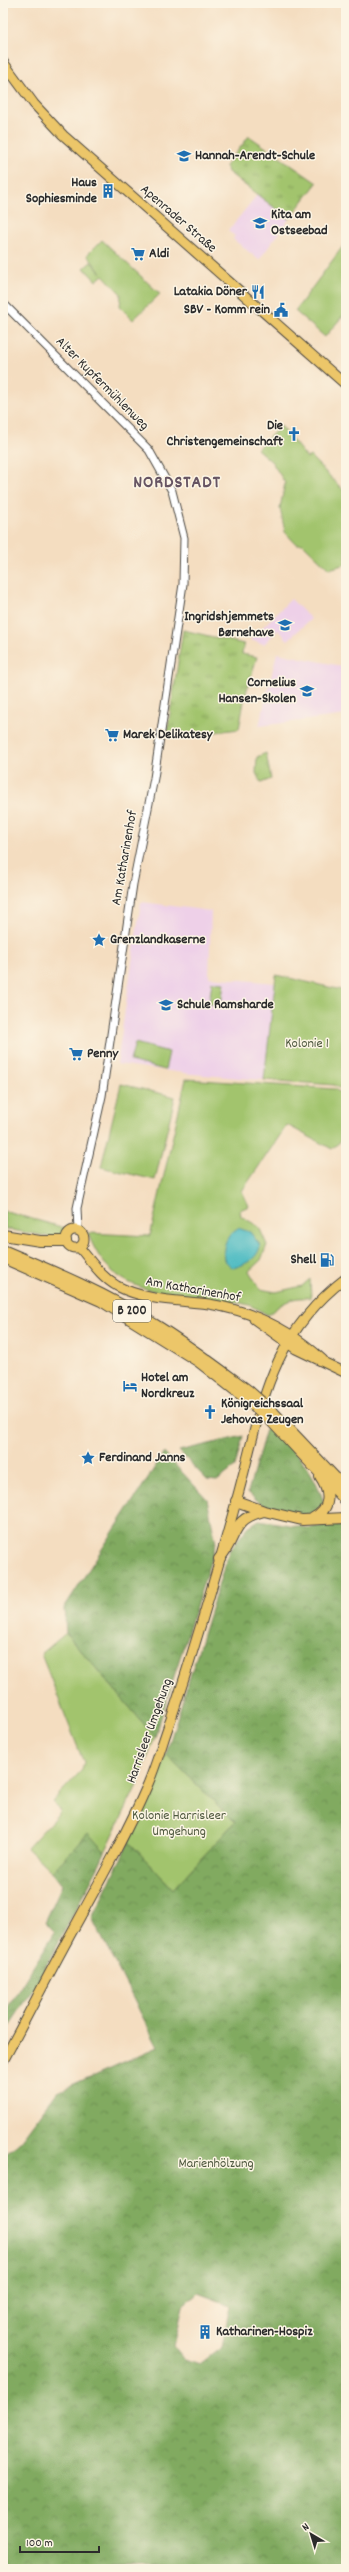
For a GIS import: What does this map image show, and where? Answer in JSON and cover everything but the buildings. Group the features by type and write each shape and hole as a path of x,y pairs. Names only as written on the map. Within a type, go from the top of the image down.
{"highway":[{"path":"3,1235 40,1241 66,1241"},
{"name":"B 200","path":"3,1250 81,1284 138,1314 199,1354 271,1416 346,1489"},
{"name":"B 200","path":"3,1258 101,1301 199,1362 247,1395"},
{"name":"B 200","path":"271,1416 346,1501"},
{"path":"305,1455 327,1489 328,1501 322,1514 311,1519"},
{"path":"236,1501 264,1511 302,1520 346,1518"},
{"path":"219,1559 229,1547 240,1522 248,1515 264,1511"}],"main road":[{"name":"Apenrader Straße","path":"3,62 34,104 63,135 346,385"},
{"path":"66,1241 68,1233 78,1230"},
{"name":"Am Katharinenhof","path":"66,1241 71,1248 79,1247 83,1243 84,1237 78,1230"},
{"name":"Am Katharinenhof","path":"79,1247 107,1279 134,1293 152,1298 211,1305 248,1315 292,1334 323,1360"},
{"name":"Harrisleer Umgehung","path":"3,2062 103,1876 148,1783 183,1682 236,1501 266,1387 292,1334 325,1294 346,1278"},
{"name":"Am Katharinenhof","path":"248,1315 287,1343 323,1360"},
{"path":"323,1360 346,1373"}],"street":[{"name":"Alter Kupfermühlenweg","path":"3,303 149,450 172,491"},
{"name":"Am Katharinenhof","path":"78,1230 77,1208 102,1096 118,980 154,778 183,584 184,538 172,491"}],"shaded area":[{"name":"Kita am Ostseebad","path":"257,195 289,219 259,260 233,239 235,236 228,231"},
{"name":"Ingridshjemmets Børnehave","path":"291,599 311,619 288,640 278,630 264,644 250,640"},
{"name":"Cornelius Hansen-Skolen","path":"277,653 346,667 346,715 259,726"},
{"name":"Schule Ramsharde","path":"141,902 211,911 209,977 275,983 264,1080 192,1074 117,1064"}],"green space":[{"path":"249,136 317,183 289,219 228,172 226,166"},
{"path":"102,240 160,294 133,320 120,307 121,294 103,275 96,281 84,268 91,262 101,273 87,255"},
{"path":"346,242 346,312 325,337 295,311"},
{"path":"281,426 307,458 310,456 346,493 346,564 329,569 303,544 296,544 285,532 280,508 285,483 272,462 257,449"},
{"path":"183,630 244,644 242,654 257,657 245,696 239,729 199,734 167,733"},
{"path":"266,753 271,779 261,783 256,773 257,757"},
{"name":"Kolonie 1","path":"276,975 346,991 346,1092 334,1085 264,1080"},
{"path":"212,982 224,983 221,1005 209,1004"},
{"path":"135,1043 169,1052 165,1070 130,1061"},
{"path":"186,1079 335,1089 346,1097 346,1136 332,1149 287,1125 242,1191 249,1206 240,1210 241,1216 259,1227 267,1245 261,1260 249,1271 260,1289 276,1292 302,1286 310,1279 311,1298 293,1299 278,1307 268,1315 252,1306 245,1304 159,1292 141,1287 124,1280 110,1269 98,1254 88,1233 150,1236"},
{"path":"121,1084 175,1097 155,1180 101,1167"},
{"path":"3,1211 69,1229 58,1238 5,1229"},
{"path":"267,1426 302,1460 314,1479 324,1503 317,1510 308,1514 286,1514 264,1505 248,1492"},
{"path":"243,1436 235,1467 217,1481 207,1480 179,1451"},
{"path":"164,1453 207,1499 216,1543 155,1737 66,1633 64,1608"},
{"name":"Marienhölzung","path":"259,1520 308,1528 334,1524 346,1526 346,2569 3,2569 3,2155 18,2144 58,2091 158,2047 92,1918 129,1842 173,1889 235,1822 166,1754 229,1551 248,1527","holes":["198,2293 230,2305 222,2347 200,2364 184,2359 174,2346 183,2306"]},
{"path":"66,1633 155,1737 139,1781 105,1852 88,1834 52,1872 27,1848 61,1811 52,1802 82,1770 84,1763 41,1654"},
{"name":"Kolonie Harrisleer Umgehung","path":"166,1754 235,1822 173,1889 129,1842"},
{"path":"88,1833 105,1852 35,1987 3,2035 3,2015 55,1932 45,1922 62,1885 52,1872"}],"water":[{"path":"238,1228 250,1232 260,1245 257,1254 251,1260 233,1268 224,1260 224,1246 230,1234"}],"place":[{"name":"Hannah-Arendt-Schule","path":"184,156"},
{"name":"Haus Sophiesminde","path":"108,191"},
{"name":"Kita am Ostseebad","path":"260,223"},
{"name":"Aldi","path":"138,254"},
{"name":"Latakia Döner","path":"258,292"},
{"name":"SBV - Komm rein","path":"281,310"},
{"name":"Die Christengemeinschaft","path":"294,434"},
{"name":"Ingridshjemmets Børnehave","path":"285,625"},
{"name":"Cornelius Hansen-Skolen","path":"307,691"},
{"name":"Marek Delikatesy","path":"112,735"},
{"name":"Grenzlandkaserne","path":"99,940"},
{"name":"Schule Ramsharde","path":"166,1005"},
{"name":"Penny","path":"76,1054"},
{"name":"Shell","path":"327,1260"},
{"name":"Hotel am Nordkreuz","path":"130,1386"},
{"name":"Königreichssaal Jehovas Zeugen","path":"210,1412"},
{"name":"Ferdinand Janns","path":"88,1458"},
{"name":"Katharinen-Hospiz","path":"205,2332"}],"district":[{"name":"NORDSTADT","path":"177,483"}]}
